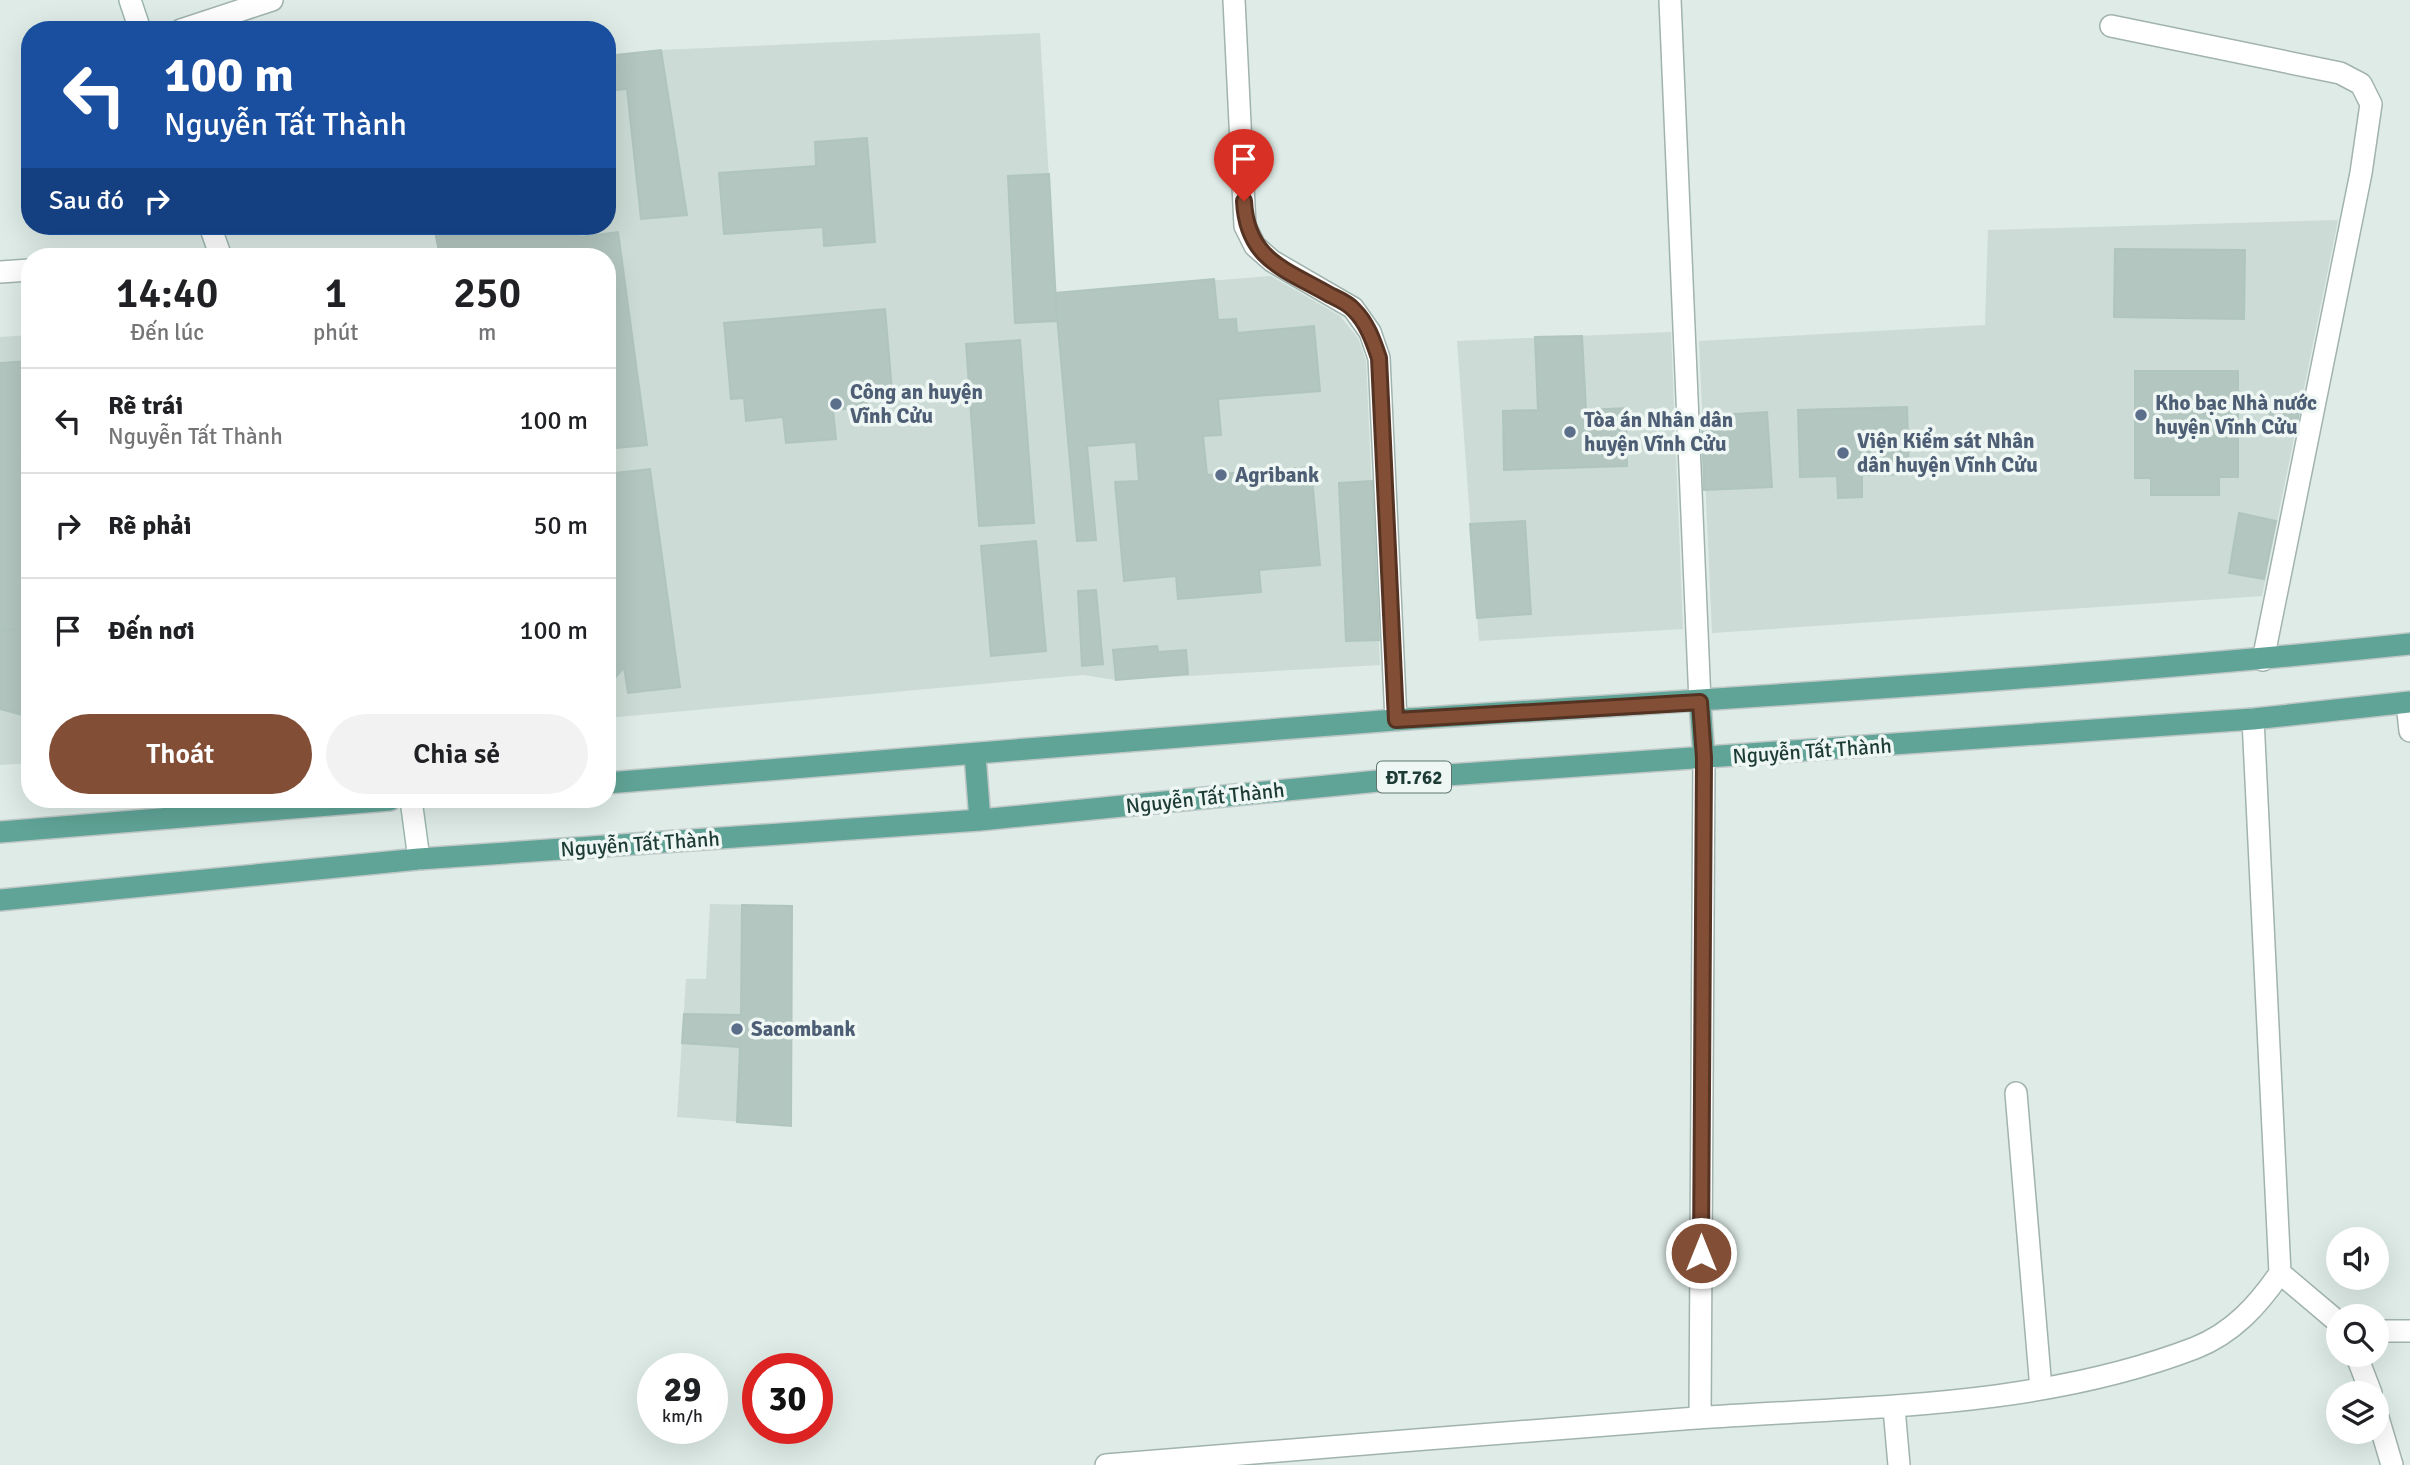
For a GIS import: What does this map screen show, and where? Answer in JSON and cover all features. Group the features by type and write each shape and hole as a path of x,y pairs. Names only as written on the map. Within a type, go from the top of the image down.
{"main road":[{"path":"616,782 1396,720 1700,702 2263,660 2410,644"},
{"path":"1700,702 1704,758"},
{"name":"Nguyễn Tất Thành","path":"0,900 419,859 980,820 1419,776 2253,719 2408,702"},
{"path":"975,755 980,820"},
{"path":"0,832 292,808"}],"street":[{"path":"130,0 137,21"},
{"path":"208,21 272,0"},
{"path":"1234,0 1245,226 1255,246 1272,261 1353,308 1370,332 1379,358 1396,720"},
{"path":"1670,0 1700,702"},
{"path":"2111,26 2340,73 2361,84 2371,104 2361,173 2263,660"},
{"path":"0,272 21,271"},
{"path":"2408,702 2410,731"},
{"path":"1106,1465 1700,1418 1894,1408 2041,1389 2152,1362 2198,1347 2225,1333 2258,1306 2280,1273 2253,719"},
{"path":"1700,1418 1704,758"},
{"path":"412,808 419,859"},
{"path":"2015,1093 2041,1389"},
{"path":"2280,1273 2326,1312"},
{"path":"2389,1331 2410,1331"},
{"path":"1894,1408 1899,1465"},
{"path":"2386,1444 2392,1465"}],"shaded area":[{"name":"Công an huyện Vĩnh Cửu","path":"1040,33 1056,293 1271,276 1340,316 1358,338 1366,361 1380,665 1116,680 1083,675 616,717 616,248 438,248 436,235 616,235 616,55 661,50"},
{"path":"2338,220 2262,596 1712,633 1699,341 1985,325 1988,230"},
{"name":"Tòa án Nhân dân huyện Vĩnh Cửu","path":"1671,332 1683,629 1479,641 1457,341"},
{"path":"21,336 21,764 0,765 0,337"},
{"name":"Sacombank","path":"710,904 792,906 791,1126 677,1117 686,979 706,979"}],"building":[{"path":"661,50 687,215 641,219 627,89 616,90 616,55"},
{"path":"867,138 875,242 824,246 823,227 724,234 719,173 816,166 815,142"},
{"path":"1049,174 1057,321 1015,323 1008,176"},
{"path":"618,232 647,445 616,448 616,248 438,248 436,235 580,237 616,235"},
{"path":"2115,249 2245,250 2244,319 2114,317"},
{"path":"1214,279 1218,320 1236,319 1237,333 1314,326 1320,391 1218,399 1221,435 1203,436 1207,475 1311,467 1320,565 1259,570 1261,592 1178,599 1176,576 1124,581 1115,482 1139,481 1136,442 1087,446 1096,540 1077,541 1055,293"},
{"path":"885,309 892,390 867,393 868,407 833,410 836,439 786,443 783,417 746,421 744,398 731,399 724,323"},
{"path":"1582,336 1586,410 1626,408 1627,466 1504,470 1503,411 1538,410 1535,337"},
{"path":"1020,340 1034,523 979,526 966,344"},
{"path":"21,362 21,629 0,631 0,363"},
{"path":"2135,371 2238,371 2238,477 2219,477 2219,495 2151,495 2151,478 2135,478"},
{"path":"2269,402 2301,403 2296,428 2270,426"},
{"path":"1907,407 1909,474 1862,475 1862,497 1838,498 1837,476 1800,477 1798,410"},
{"path":"1767,412 1772,487 1704,490 1702,416"},
{"path":"650,469 680,687 628,693 624,667 616,677 616,473"},
{"path":"1372,481 1379,640 1346,641 1339,483"},
{"path":"2239,513 2276,521 2264,579 2229,573"},
{"path":"1525,521 1531,614 1477,618 1470,524"},
{"path":"1036,541 1046,651 991,656 981,546"},
{"path":"1096,590 1103,664 1082,666 1078,591"},
{"path":"21,629 21,715 0,709 0,631"},
{"path":"1157,646 1158,652 1186,650 1188,674 1116,680 1113,650"},
{"path":"742,905 792,906 791,1126 737,1122 740,1047 682,1043 684,1014 741,1015"}],"place":[{"name":"Công an huyện Vĩnh Cửu","path":"836,404"},
{"name":"Kho bạc Nhà nước huyện Vĩnh Cửu","path":"2141,415"},
{"name":"Tòa án Nhân dân huyện Vĩnh Cửu","path":"1570,432"},
{"name":"Viện Kiểm sát Nhân dân huyện Vĩnh Cửu","path":"1843,453"},
{"name":"Agribank","path":"1221,475"},
{"name":"Sacombank","path":"737,1029"}],"route":[{"path":"1244,201 1245,226 1255,246 1272,261 1353,308 1370,332 1379,358 1396,720 1700,702 1704,758 1701,1253"}]}
